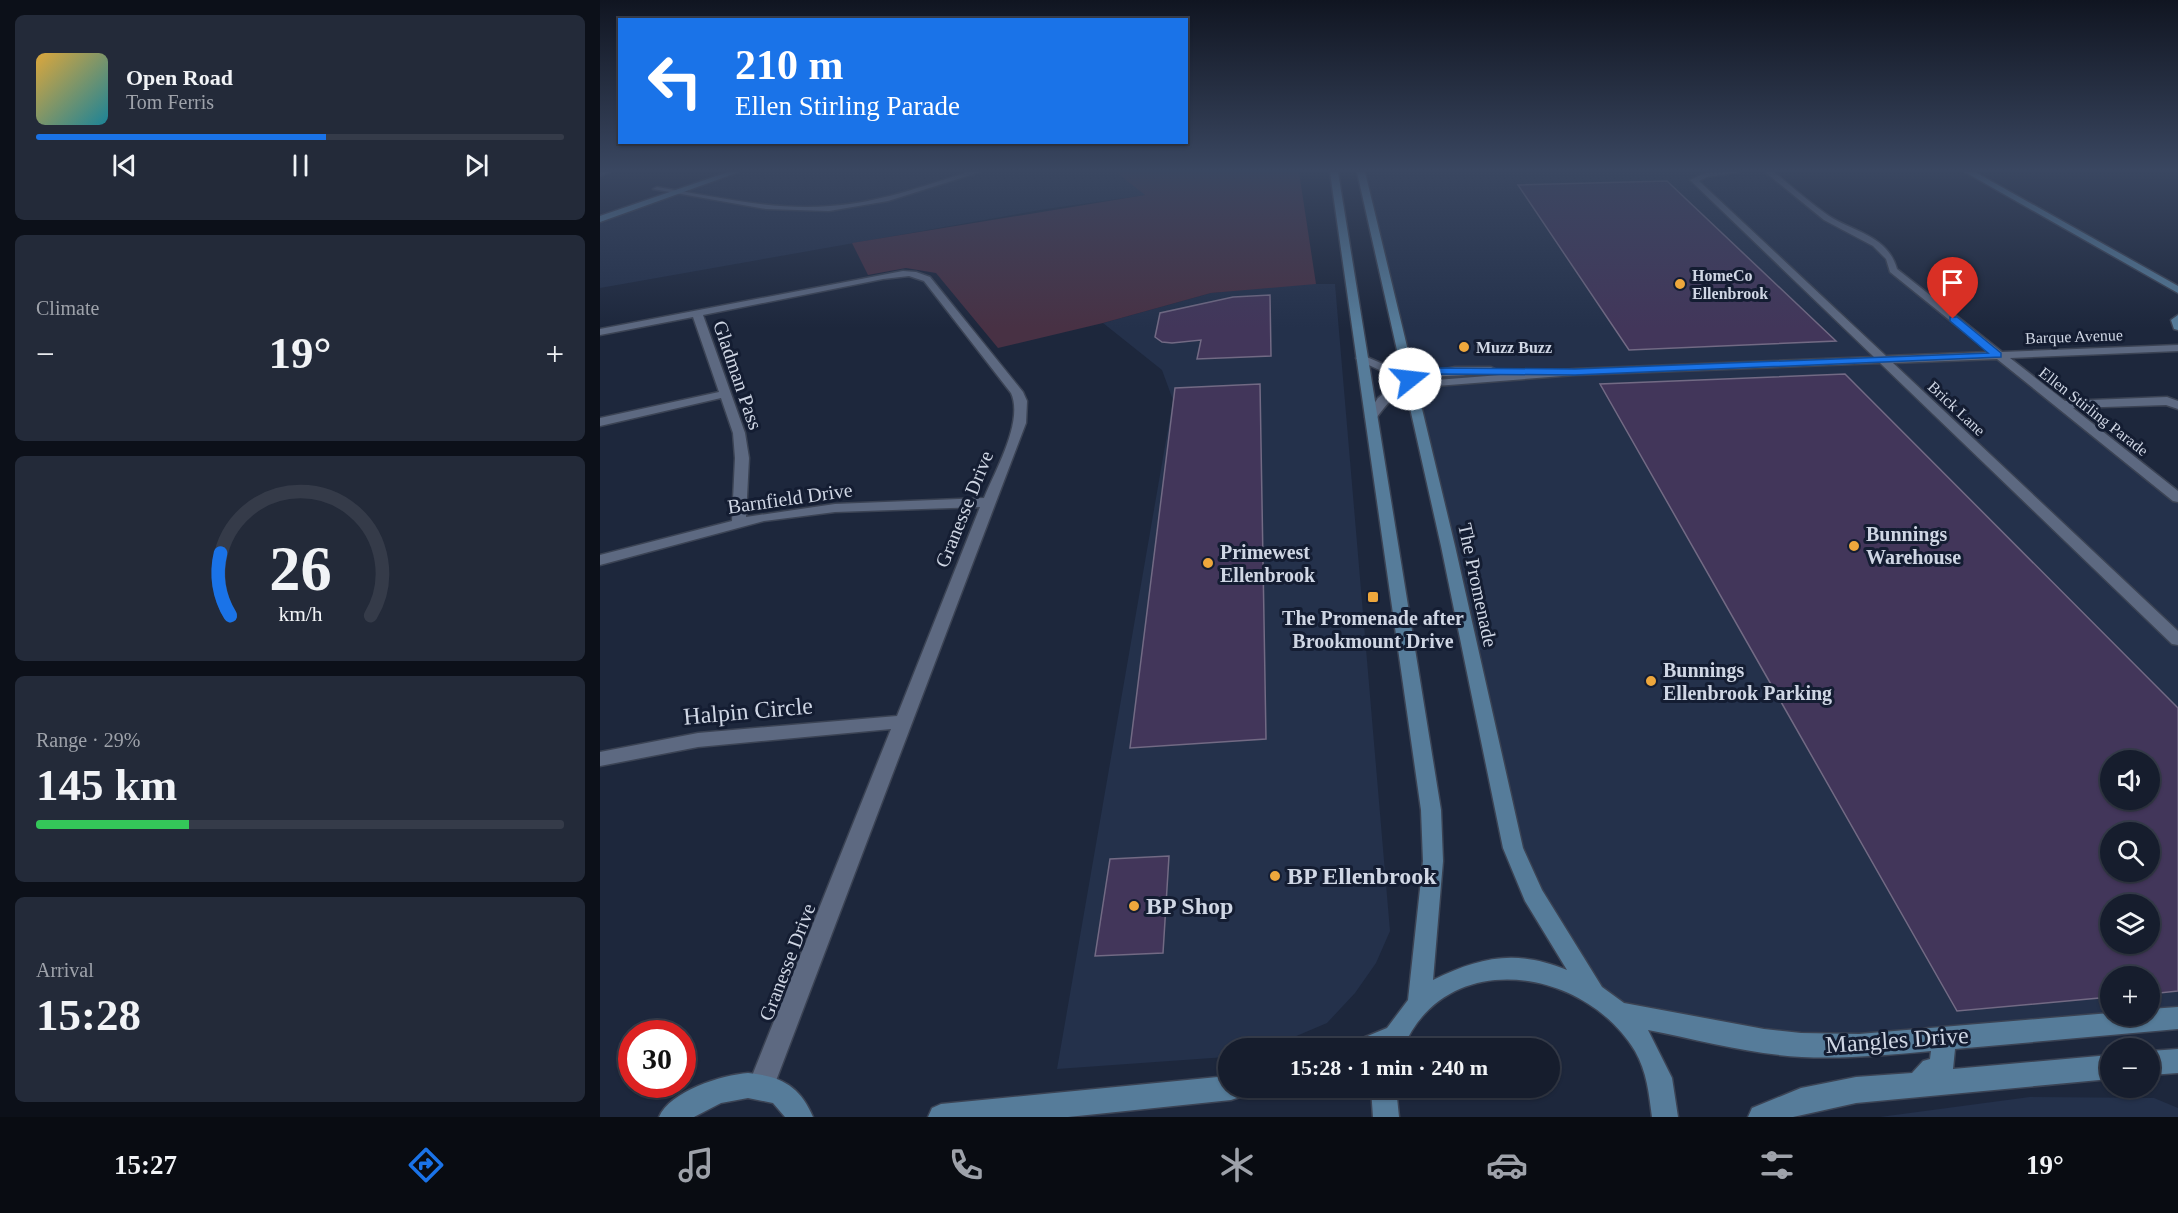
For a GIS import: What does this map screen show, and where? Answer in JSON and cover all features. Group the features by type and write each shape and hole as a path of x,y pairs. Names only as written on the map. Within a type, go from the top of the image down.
{"main road":[{"path":"1342,224 1431,810 1433,861 1419,1003"},
{"name":"The Promenade","path":"1373,224 1410,379 1513,848 1533,895 1592,991"},
{"path":"2061,224 2178,290"},
{"path":"2077,224 2178,280"},
{"path":"2178,318 2176,320 2178,327"},
{"path":"1396,1038 1419,1003 1449,981 1482,969 1519,967 1556,974 1592,991 1619,1013 1641,1040 1658,1072 1665,1117"},
{"name":"Mangles Drive","path":"1619,1013 1745,1038 1801,1045 1859,1046 2178,1018"},
{"path":"1917,1084 1932,1070 1942,1066 1944,1038"},
{"path":"2160,1062 2178,1061"},
{"path":"1761,1117 1801,1101 1856,1090 2100,1068"},
{"path":"672,1117 688,1105 714,1092 739,1086 761,1086 786,1096 800,1117"},
{"path":"941,1117 1218,1089"},
{"path":"1385,1098 1386,1117"}],"street":[{"name":"Brick Lane","path":"1740,224 2178,640"},
{"name":"Ellen Stirling Parade","path":"1840,224 1864,236 1885,251 1891,258 1893,270 2178,498"},
{"name":"Granesse Drive","path":"600,332 877,277 903,274 923,277 1017,392 1021,401 1020,423 761,1086"},
{"name":"Gladman Pass","path":"697,313 742,446 739,522"},
{"name":"Barque Avenue","path":"1362,358 1421,383 1443,383 1575,372 2178,348"},
{"path":"1371,417 1379,402 1392,389 1410,379"},
{"path":"600,423 724,394"},
{"path":"2061,405 2159,401 2178,405"},
{"path":"2163,486 2178,485"},
{"name":"Barnfield Drive","path":"600,560 739,522 835,508 989,502"},
{"name":"Halpin Circle","path":"600,759 698,740 902,722"}],"shaded area":[{"path":"600,224 961,224 600,288"},
{"path":"967,224 1307,224 1316,284 1211,293 1103,323 998,348 936,273 906,268 868,275 852,243"},
{"path":"1373,224 1838,224 1885,251 1893,270 2178,498 2178,1018 2160,1020 2160,966 2100,966 2100,1025 1859,1046 1619,1013 1533,895"},
{"path":"1294,284 1335,284 1390,931 1376,963 1355,993 1327,1023 1292,1038 1218,1038 1218,1058 1057,1069 1173,400 1162,370 1103,323 1211,293"},
{"path":"2030,1097 2154,1098 2178,1108 2178,1117 1880,1117"}],"building":[{"name":"HomeCo Ellenbrook","path":"1544,224 1713,224 1836,341 1629,350"},
{"path":"1270,295 1271,356 1197,359 1201,340 1172,343 1162,342 1155,337 1160,313 1233,297"},
{"name":"Bunnings Warehouse","path":"1845,374 2178,708 2178,991 2160,993 2160,966 2100,966 2100,998 1957,1011 1600,384"},
{"name":"Primewest Ellenbrook","path":"1260,384 1266,739 1130,748 1175,388"},
{"name":"BP Shop","path":"1169,856 1163,953 1095,956 1110,859"}],"place":[{"name":"HomeCo Ellenbrook","path":"1680,284"},
{"name":"Muzz Buzz","path":"1464,347"},
{"name":"Bunnings Warehouse","path":"1854,546"},
{"name":"Primewest Ellenbrook","path":"1208,563"},
{"name":"The Promenade after Brookmount Drive","path":"1373,597"},
{"name":"Bunnings Ellenbrook Parking","path":"1651,681"},
{"name":"BP Ellenbrook","path":"1275,876"},
{"name":"BP Shop","path":"1134,906"}],"route":[{"path":"1410,379 1440,371 1575,372 1997,355 1953,319"}]}
